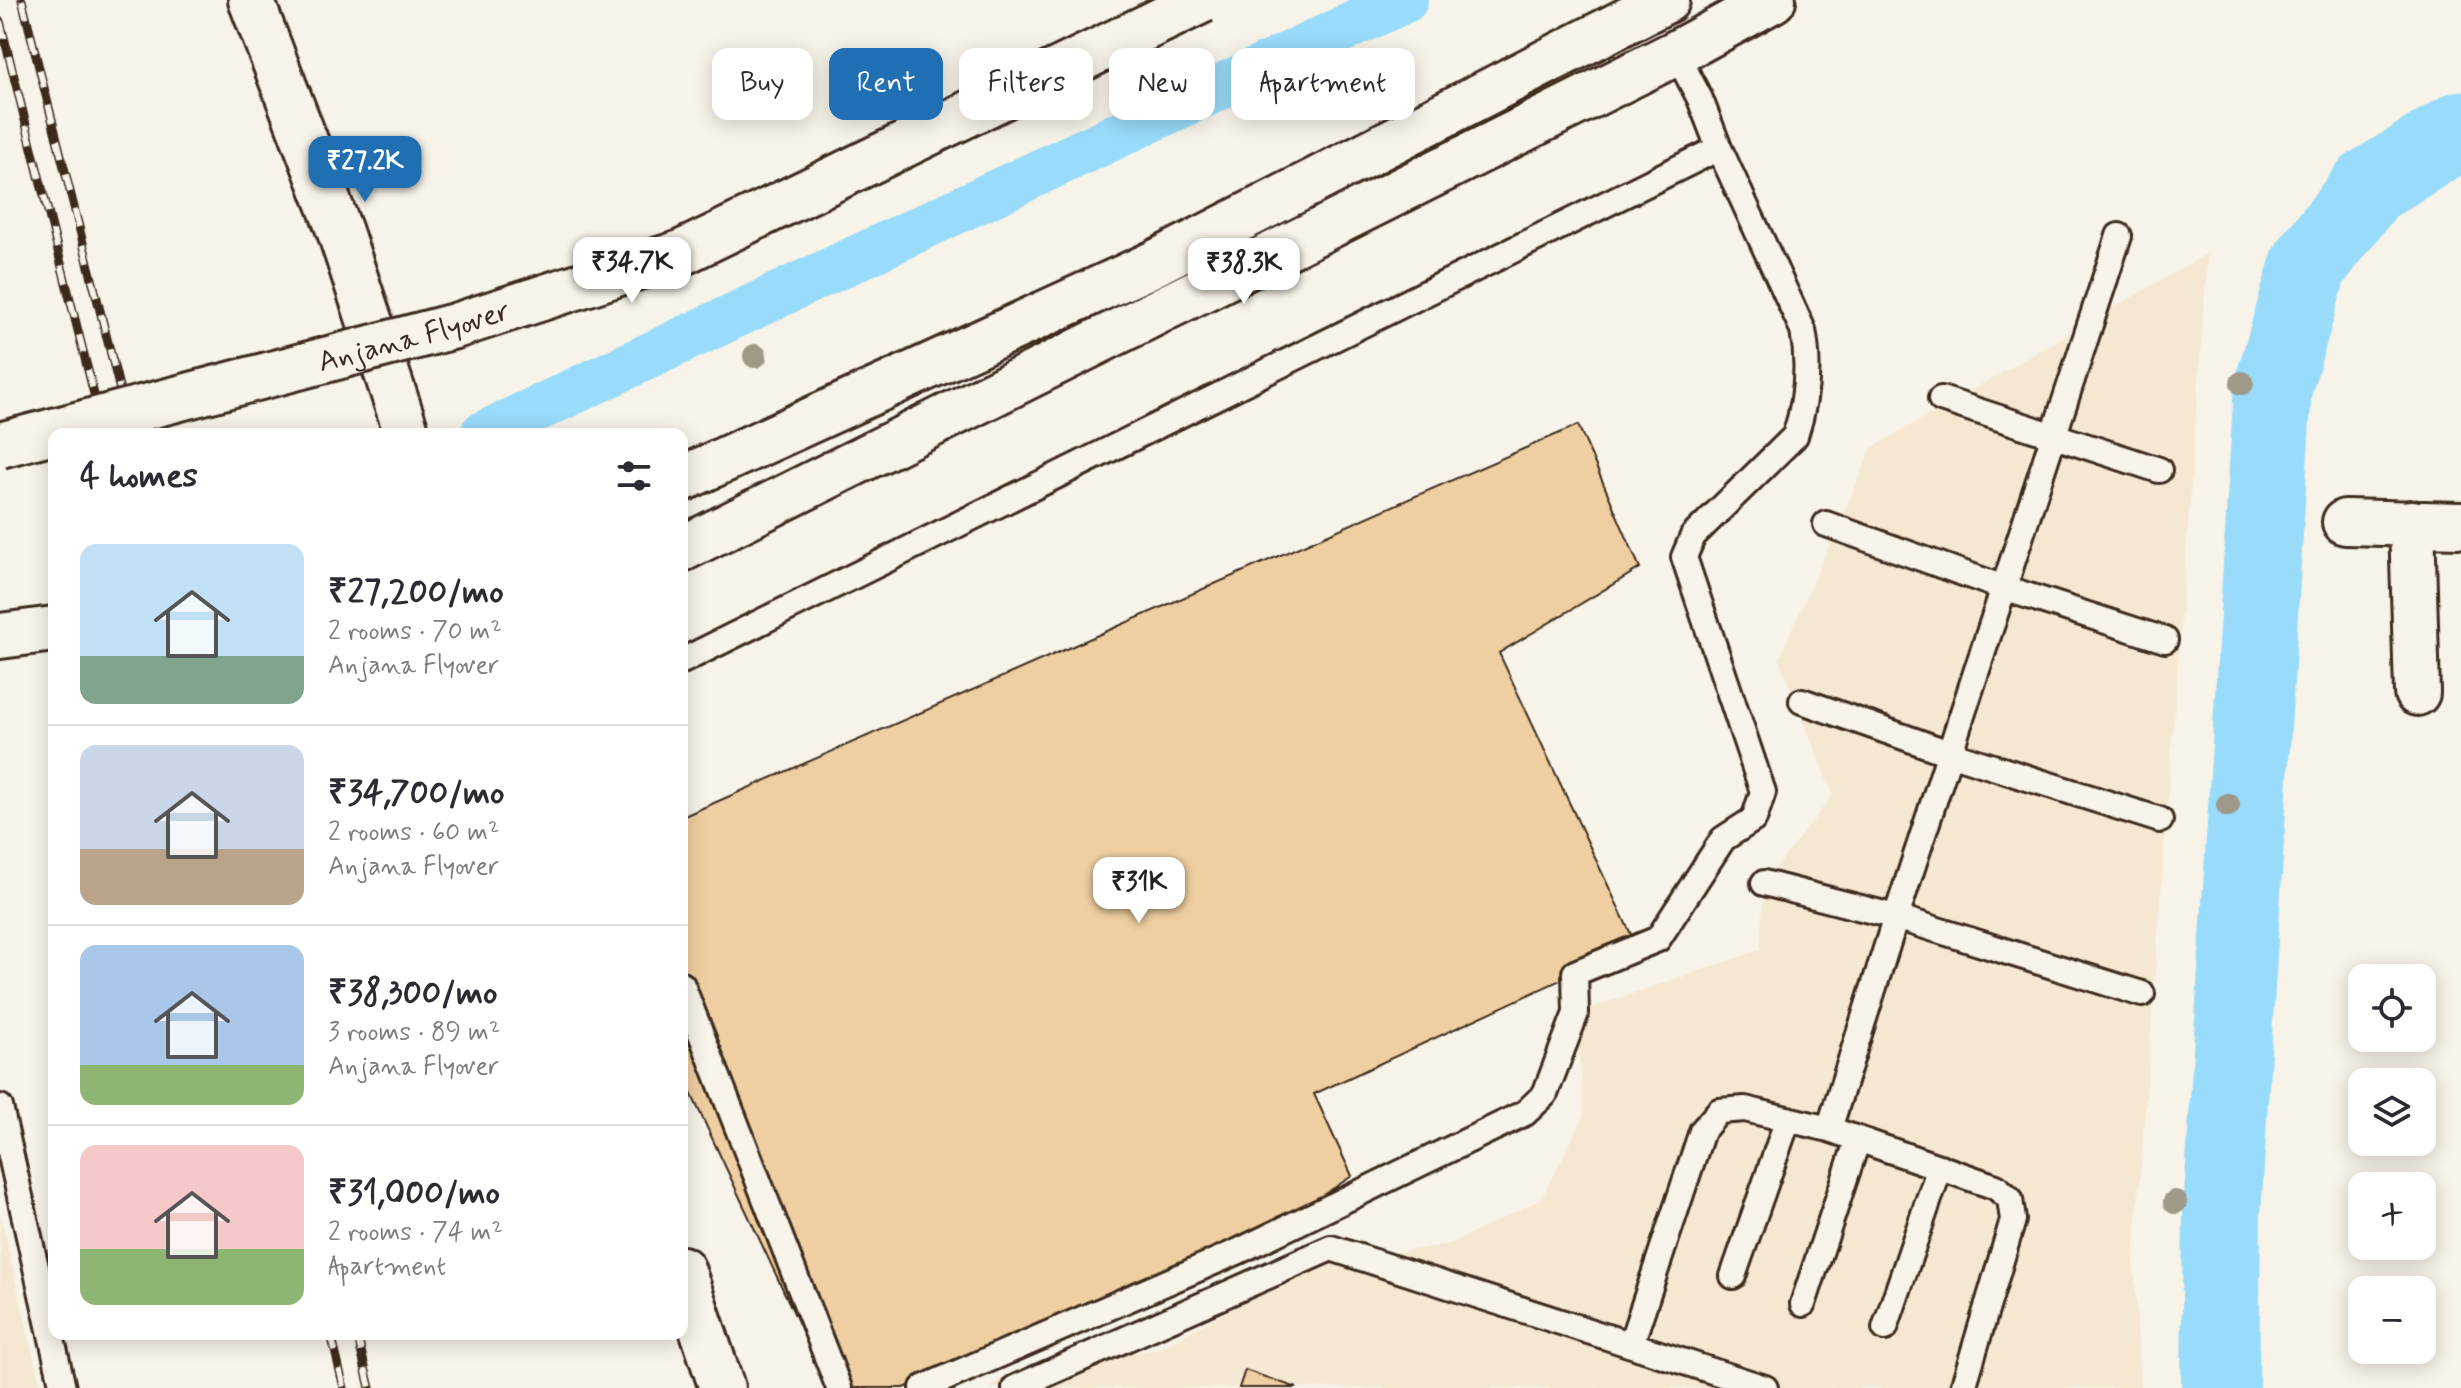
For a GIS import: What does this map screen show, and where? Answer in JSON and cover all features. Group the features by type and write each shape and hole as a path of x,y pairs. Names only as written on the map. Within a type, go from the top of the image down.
{"main road":[{"path":"251,0 340,232 405,428"},
{"name":"Anjana Flyover","path":"65,428 455,326 681,253 1203,0"},
{"path":"688,476 1151,265 1667,0"},
{"path":"688,546 1676,53 1773,0"},
{"name":"Anjana Flyover","path":"0,445 48,432"},
{"path":"2345,522 2461,525"},
{"path":"2412,523 2417,693"},
{"path":"0,636 48,630"},
{"path":"688,1287 722,1388"}],"lane":[{"path":"923,1388 1239,1251 1525,1113 1545,1094 1576,1013 1575,973 1658,939 1723,839 1754,819 1763,792 1684,557 1693,536 1795,436 1808,379 1808,353 1803,330 1719,148 1700,99 1676,53"},
{"path":"688,658 1719,148"},
{"path":"1829,1129 2119,236"},
{"path":"1941,399 2159,470"},
{"path":"1826,524 2004,588 2165,640"},
{"path":"1802,701 1949,753 2160,820"},
{"path":"1764,883 1896,917 2142,994"},
{"path":"688,1000 839,1388"},
{"path":"0,1107 48,1321"},
{"path":"1631,1344 1702,1131 1719,1111 1745,1109 1829,1129 1996,1187 2010,1199 2013,1220 1963,1388"},
{"path":"1733,1276 1788,1119"},
{"path":"1803,1304 1858,1139"},
{"path":"1885,1328 1940,1167"},
{"path":"1015,1388 1331,1248 1765,1388"},
{"path":"52,1340 63,1388"}],"shaded area":[{"path":"2208,253 2134,1260 2140,1388 989,1388 1004,1377 1160,1348 1315,1264 1450,1244 1541,1199 1584,1116 1576,1013 1760,950 1764,883 1833,795 1779,659 1872,448"},
{"path":"0,1213 41,1388 0,1388"}],"building":[{"path":"1578,425 1640,568 1499,653 1636,945 1314,1094 1352,1176 1239,1251 904,1388 829,1388 688,1087 688,814"},
{"path":"1245,1370 1297,1388 1239,1388"}],"waterway":[{"path":"496,428 1405,0"},
{"path":"2220,1388 2222,1214 2273,387 2309,265 2369,187 2461,130"}],"railway":[{"path":"22,0 129,428"},
{"path":"0,21 102,428"},
{"path":"332,1340 344,1388"},
{"path":"358,1340 370,1388"}]}
